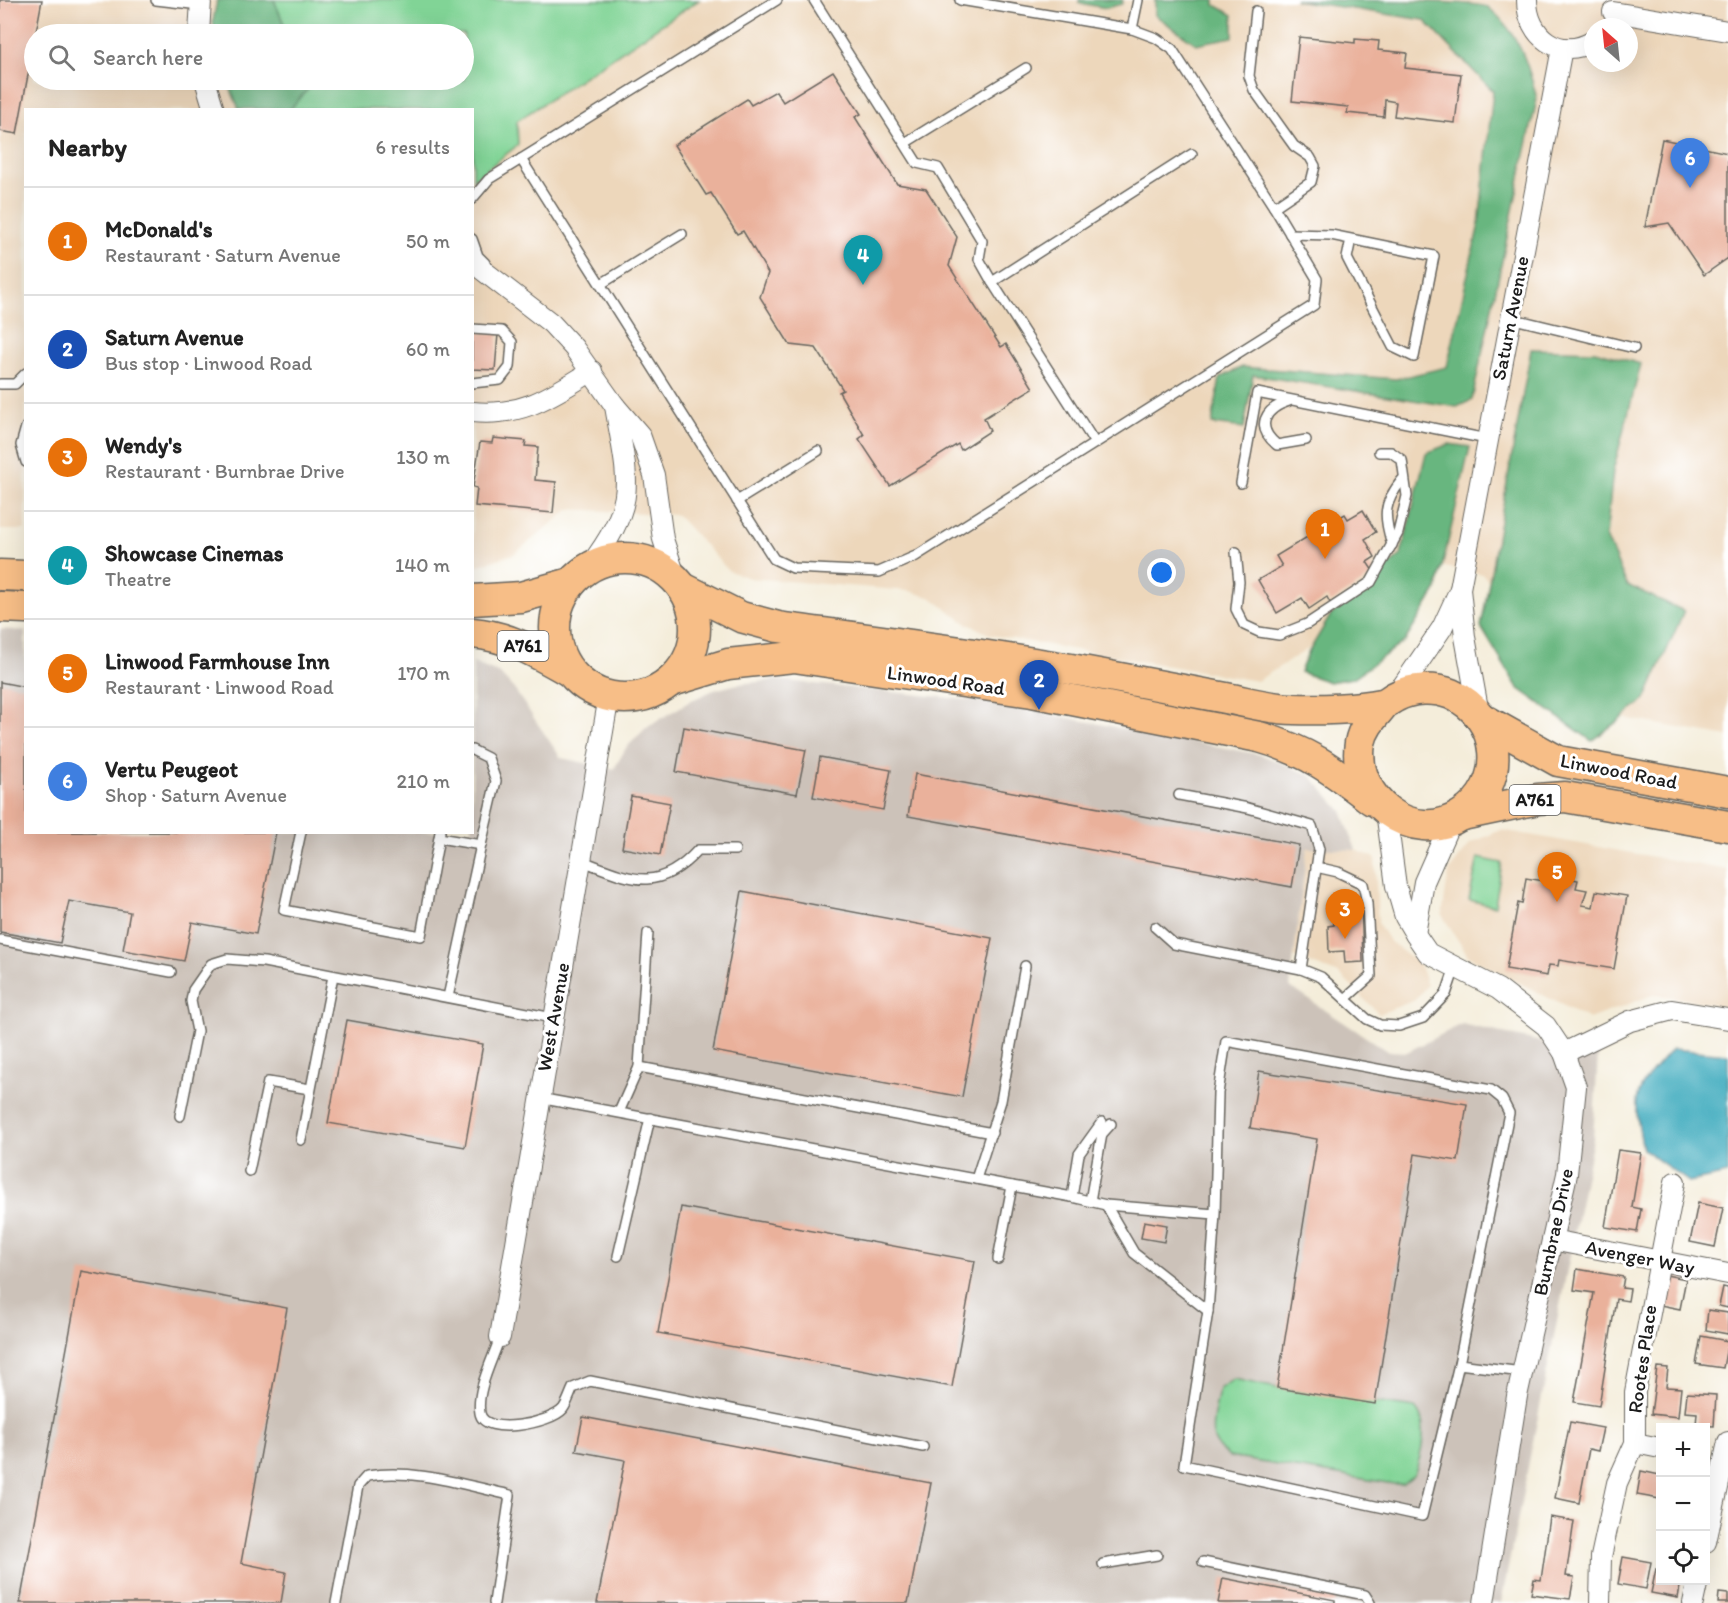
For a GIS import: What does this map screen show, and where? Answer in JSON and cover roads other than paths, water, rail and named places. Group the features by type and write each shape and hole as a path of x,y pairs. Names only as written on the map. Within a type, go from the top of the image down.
{"main road":[{"path":"474,600 521,597 580,575 612,559 636,558 658,565 680,584 695,619 694,642 686,663 672,681 653,693 631,698 609,696 587,687 569,671 558,650 554,627 559,603 580,575"},
{"path":"0,574 24,576"},
{"name":"Linwood Road","path":"680,584 741,617 778,627 1033,662 1291,709 1389,700"},
{"path":"0,607 24,608"},
{"name":"A761","path":"474,633 496,635 516,642 569,671"},
{"name":"Linwood Road","path":"672,681 728,663 794,657 1032,692 1259,737 1286,745 1313,757 1383,809"},
{"path":"1426,689 1449,693 1468,703 1481,716 1492,739 1495,760 1490,781 1479,800 1457,818 1420,825 1398,819 1383,809 1366,788 1359,765 1360,742 1369,721 1389,700 1426,689"},
{"name":"Linwood Road","path":"1481,716 1558,761 1728,792"},
{"name":"Linwood Road","path":"1457,818 1556,798 1728,826"}],"street":[{"path":"1527,0 1527,13 1532,27 1542,39 1562,48 1577,48 1584,45"},
{"path":"199,24 200,2"},
{"path":"1610,13 1728,31"},
{"name":"Saturn Avenue","path":"1389,700 1442,628 1460,589 1562,48"},
{"path":"208,90 213,108"},
{"path":"474,264 551,322 592,371 615,406 631,422 648,452 654,475 663,539 680,584"},
{"path":"474,278 533,308"},
{"path":"474,412 500,413 528,407 592,371"},
{"path":"580,575 612,534 626,502 625,466 615,406"},
{"name":"Saturn Avenue","path":"1460,589 1465,637 1481,716"},
{"name":"West Avenue","path":"500,1337 609,696"},
{"name":"Burnbrae Drive","path":"1383,809 1396,886 1405,917 1428,953 1498,989 1546,1026 1564,1053 1576,1087 1567,1173 1523,1372 1484,1603"},
{"path":"1415,934 1424,882 1457,818"},
{"path":"1564,1053 1630,1021 1672,1010 1728,1018"},
{"name":"Rootes Place","path":"1600,1603 1602,1557 1617,1483 1635,1443 1635,1392 1675,1182"},
{"name":"Avenger Way","path":"1552,1240 1657,1268 1728,1274"},
{"path":"1635,1443 1656,1447"},
{"path":"1707,1531 1718,1453"},
{"path":"1693,1603 1697,1585"}],"lane":[{"path":"156,0 200,2"},
{"path":"474,199 489,179 777,0"},
{"path":"814,0 916,163 938,168 982,241 979,259 992,282 1095,444"},
{"path":"521,159 774,560 793,568 879,572 916,556 1314,305 1317,279 1274,207 1172,49 1156,38 1132,29 960,0"},
{"path":"1132,29 1138,0"},
{"path":"1256,11 1249,76 1254,90 1294,146 1310,157 1315,166 1311,182 1274,207"},
{"path":"905,143 1026,68"},
{"path":"992,282 1192,154"},
{"path":"601,284 682,234"},
{"path":"1290,234 1330,235 1351,239 1434,256 1414,357 1393,347 1347,258 1351,239"},
{"path":"474,245 478,256 533,308"},
{"path":"1510,318 1634,348"},
{"path":"474,329 502,331 512,342 510,368 500,380 474,383"},
{"path":"0,384 15,384 24,375"},
{"path":"1241,483 1257,393 1487,439"},
{"path":"1291,400 1277,404 1267,415 1263,427 1267,437 1277,445 1306,440"},
{"path":"24,434 21,445 24,455"},
{"path":"737,501 818,451"},
{"path":"1236,552 1239,582 1236,609 1244,625 1259,632 1279,635 1307,624 1371,582 1398,533 1407,496 1402,480 1402,460 1391,452 1378,452"},
{"path":"1392,545 1385,518 1388,497 1402,480"},
{"path":"448,998 496,781 488,758 474,751"},
{"path":"1179,795 1248,808 1312,826 1319,849 1301,969"},
{"path":"301,834 284,910 421,936 439,835 481,845"},
{"path":"580,860 620,875 648,881 681,869 698,850 735,850"},
{"path":"1316,867 1338,872 1363,884 1367,903 1371,976 1345,999"},
{"path":"1155,927 1174,944 1301,969 1321,977 1367,1019 1380,1025 1399,1026 1423,1018 1446,994 1455,968"},
{"path":"619,1112 639,1067 648,933"},
{"path":"0,940 171,972"},
{"path":"180,1116 197,1031 190,1001 193,990 211,964 227,959 264,962 553,1018"},
{"path":"976,1179 1001,1101 1025,966"},
{"path":"301,1140 333,976"},
{"path":"1226,1041 1491,1090 1502,1099 1509,1113 1459,1364 1422,1516 1184,1465 1208,1311 1215,1214 1218,1093 1226,1041"},
{"path":"639,1067 992,1133"},
{"path":"249,1171 268,1082 310,1089"},
{"path":"539,1098 1106,1205 1215,1214"},
{"path":"618,1256 650,1118"},
{"path":"1072,1197 1079,1154 1106,1123 1090,1201"},
{"path":"998,1259 1012,1186"},
{"path":"1106,1205 1134,1253 1208,1311"},
{"path":"500,1337 482,1392 480,1413 484,1421 495,1425 528,1425 543,1420 563,1409 573,1388 590,1381 923,1447"},
{"path":"1459,1364 1523,1372"},
{"path":"336,1603 358,1486 367,1476 413,1475 510,1495 494,1603"},
{"path":"1103,1564 1157,1555"},
{"path":"1203,1562 1365,1594 1371,1603"}],"water":[{"path":"1672,1049 1728,1054 1728,1174 1689,1182 1643,1149 1637,1115 1639,1093 1643,1084"}],"place":[{"name":"Vertu Peugeot","path":"1690,188"},
{"name":"Showcase Cinemas","path":"863,285"},
{"name":"McDonald's","path":"1325,559"},
{"name":"Saturn Avenue","path":"1039,710"},
{"name":"Linwood Farmhouse Inn","path":"1557,902"},
{"name":"Wendy's","path":"1345,939"}]}
